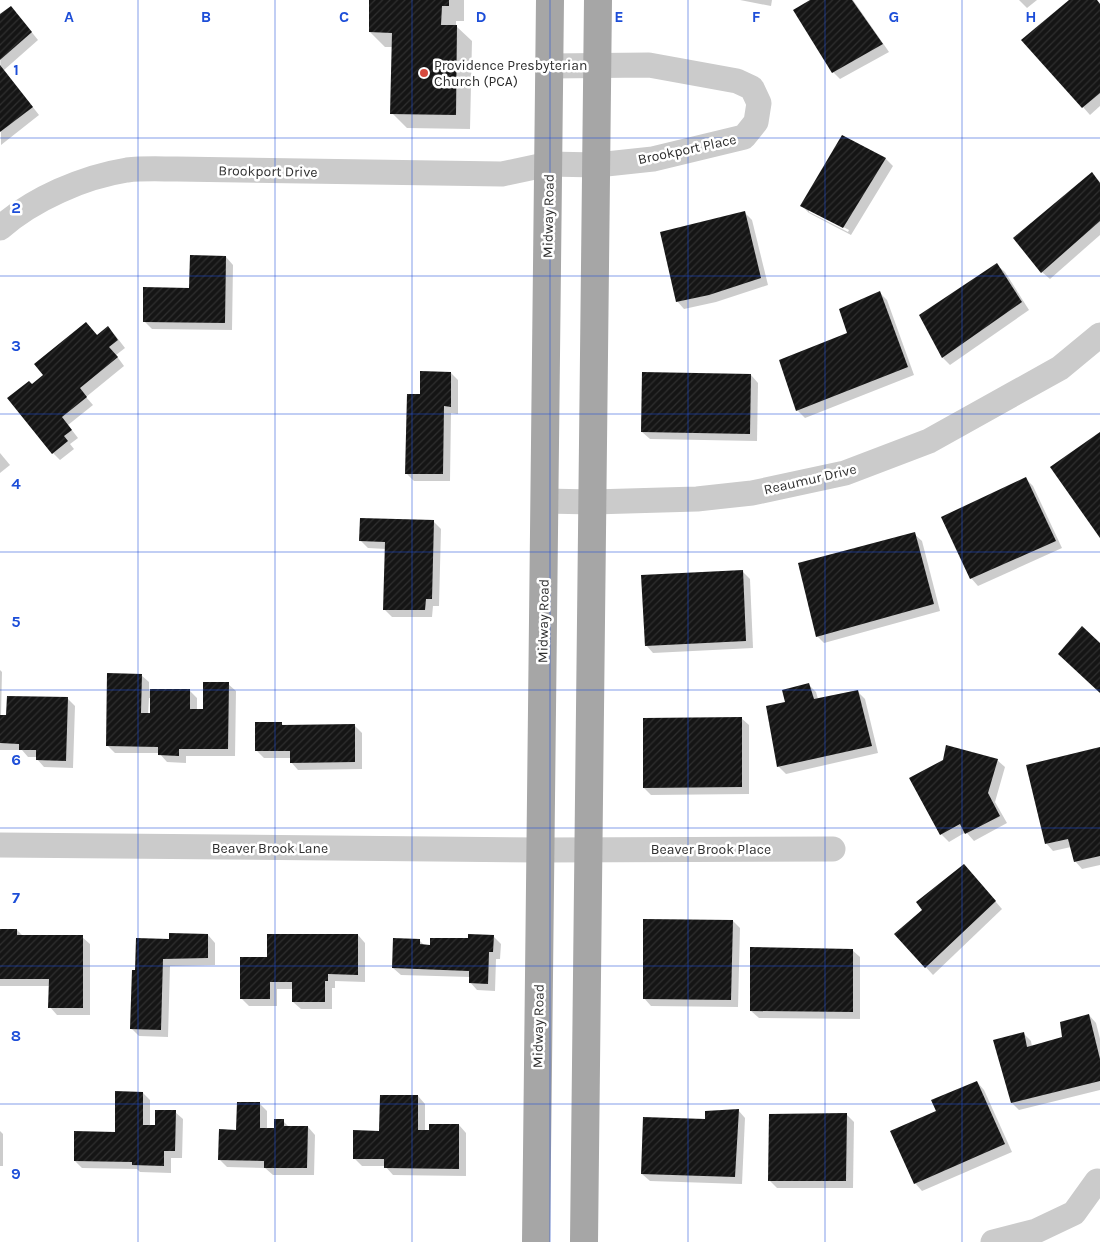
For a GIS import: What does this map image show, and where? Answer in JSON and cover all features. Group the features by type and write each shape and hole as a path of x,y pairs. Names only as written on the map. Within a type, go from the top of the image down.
{"main road":[{"name":"Midway Road","path":"536,1242 550,0"},
{"path":"584,1242 598,0"}],"street":[{"name":"Brookport Place","path":"549,66 649,65 737,81 752,88 760,103 756,122 744,137 653,159 596,165 549,164"},
{"name":"Brookport Drive","path":"0,228 16,214 71,185 127,170 177,169 502,174 549,164"},
{"name":"Reaumur Drive","path":"545,501 593,502 697,499 752,493 845,473 929,441 1060,368 1100,336"},
{"name":"Beaver Brook Lane","path":"0,845 589,849"},
{"name":"Beaver Brook Place","path":"589,849 833,850"},
{"path":"993,1242 1036,1231 1074,1213 1097,1181"}],"building":[{"name":"Providence Presbyterian Church (PCA)","path":"369,0 449,0 449,6 442,6 441,25 457,25 456,115 390,114 392,33 369,32"},
{"path":"810,0 852,0 883,44 832,73 793,10"},
{"path":"1069,0 1097,0 1100,4 1100,93 1082,108 1021,40"},
{"path":"11,6 32,32 0,60 0,14"},
{"path":"0,65 33,107 0,132"},
{"path":"842,135 886,158 843,228 800,206"},
{"path":"1092,172 1100,183 1100,221 1041,273 1013,238"},
{"path":"745,211 761,278 709,295 676,302 660,232"},
{"path":"190,255 226,256 225,323 143,322 143,287 189,288"},
{"path":"997,263 1022,302 942,358 919,315"},
{"path":"880,291 908,367 796,411 779,360 847,333 839,309"},
{"path":"86,322 97,335 108,326 118,340 109,347 118,357 80,388 87,397 62,417 72,430 64,436 68,441 52,454 7,398 29,381 32,384 43,375 34,364"},
{"path":"420,371 451,372 451,407 444,406 443,474 405,474 407,394 420,394"},
{"path":"642,372 751,374 750,434 641,432"},
{"path":"1100,432 1100,538 1050,467"},
{"path":"1026,477 1056,541 970,579 941,517"},
{"path":"360,518 434,520 432,599 426,599 425,610 383,610 385,542 359,541"},
{"path":"915,532 934,604 816,637 798,563"},
{"path":"743,570 746,641 645,646 641,575"},
{"path":"1082,626 1100,643 1100,693 1058,654"},
{"path":"107,673 142,674 141,713 150,713 150,689 190,689 190,709 203,709 203,682 229,682 228,749 179,749 179,756 158,755 158,747 106,746"},
{"path":"809,683 814,699 858,690 872,746 777,767 766,706 785,702 782,690"},
{"path":"7,696 68,697 66,761 36,760 36,750 19,750 19,744 0,743 0,715 6,715"},
{"path":"742,717 742,787 643,788 643,718"},
{"path":"255,722 282,722 282,725 355,724 355,762 290,763 290,751 255,751"},
{"path":"946,745 998,759 988,793 1000,816 965,834 960,824 940,835 909,778 943,760"},
{"path":"1100,747 1100,856 1074,862 1068,839 1045,844 1026,765"},
{"path":"964,864 996,901 925,968 894,934 922,910 916,902"},
{"path":"643,919 733,920 731,1000 643,999"},
{"path":"0,929 17,929 17,935 83,935 83,1008 48,1008 49,979 0,979"},
{"path":"169,933 208,934 208,958 163,959 161,1030 130,1029 132,970 135,970 136,938 169,939"},
{"path":"267,934 358,934 358,975 328,974 328,981 325,981 325,1002 292,1002 292,982 270,982 270,999 240,999 240,957 267,957"},
{"path":"468,934 494,935 493,952 489,952 488,984 469,983 469,971 392,968 393,938 420,939 420,944 430,945 430,938 468,938"},
{"path":"750,947 853,949 853,1012 750,1011"},
{"path":"1089,1014 1100,1059 1100,1081 1011,1103 993,1040 1024,1032 1027,1047 1062,1037 1060,1022"},
{"path":"977,1081 1005,1144 914,1184 890,1131 936,1111 931,1100"},
{"path":"115,1091 143,1092 143,1125 155,1125 155,1110 176,1110 175,1151 164,1151 164,1166 132,1165 132,1162 74,1161 74,1131 115,1132"},
{"path":"380,1095 418,1095 418,1130 429,1130 429,1124 459,1124 459,1169 384,1168 384,1159 353,1159 353,1130 379,1131"},
{"path":"237,1102 260,1102 260,1128 274,1128 274,1119 284,1119 284,1126 308,1126 307,1168 264,1168 264,1161 218,1160 219,1129 236,1130"},
{"path":"739,1109 735,1177 641,1174 643,1117 705,1119 705,1111"},
{"path":"847,1113 846,1181 768,1181 769,1114"}],"place":[{"name":"Providence Presbyterian Church (PCA)","path":"424,73"}]}
